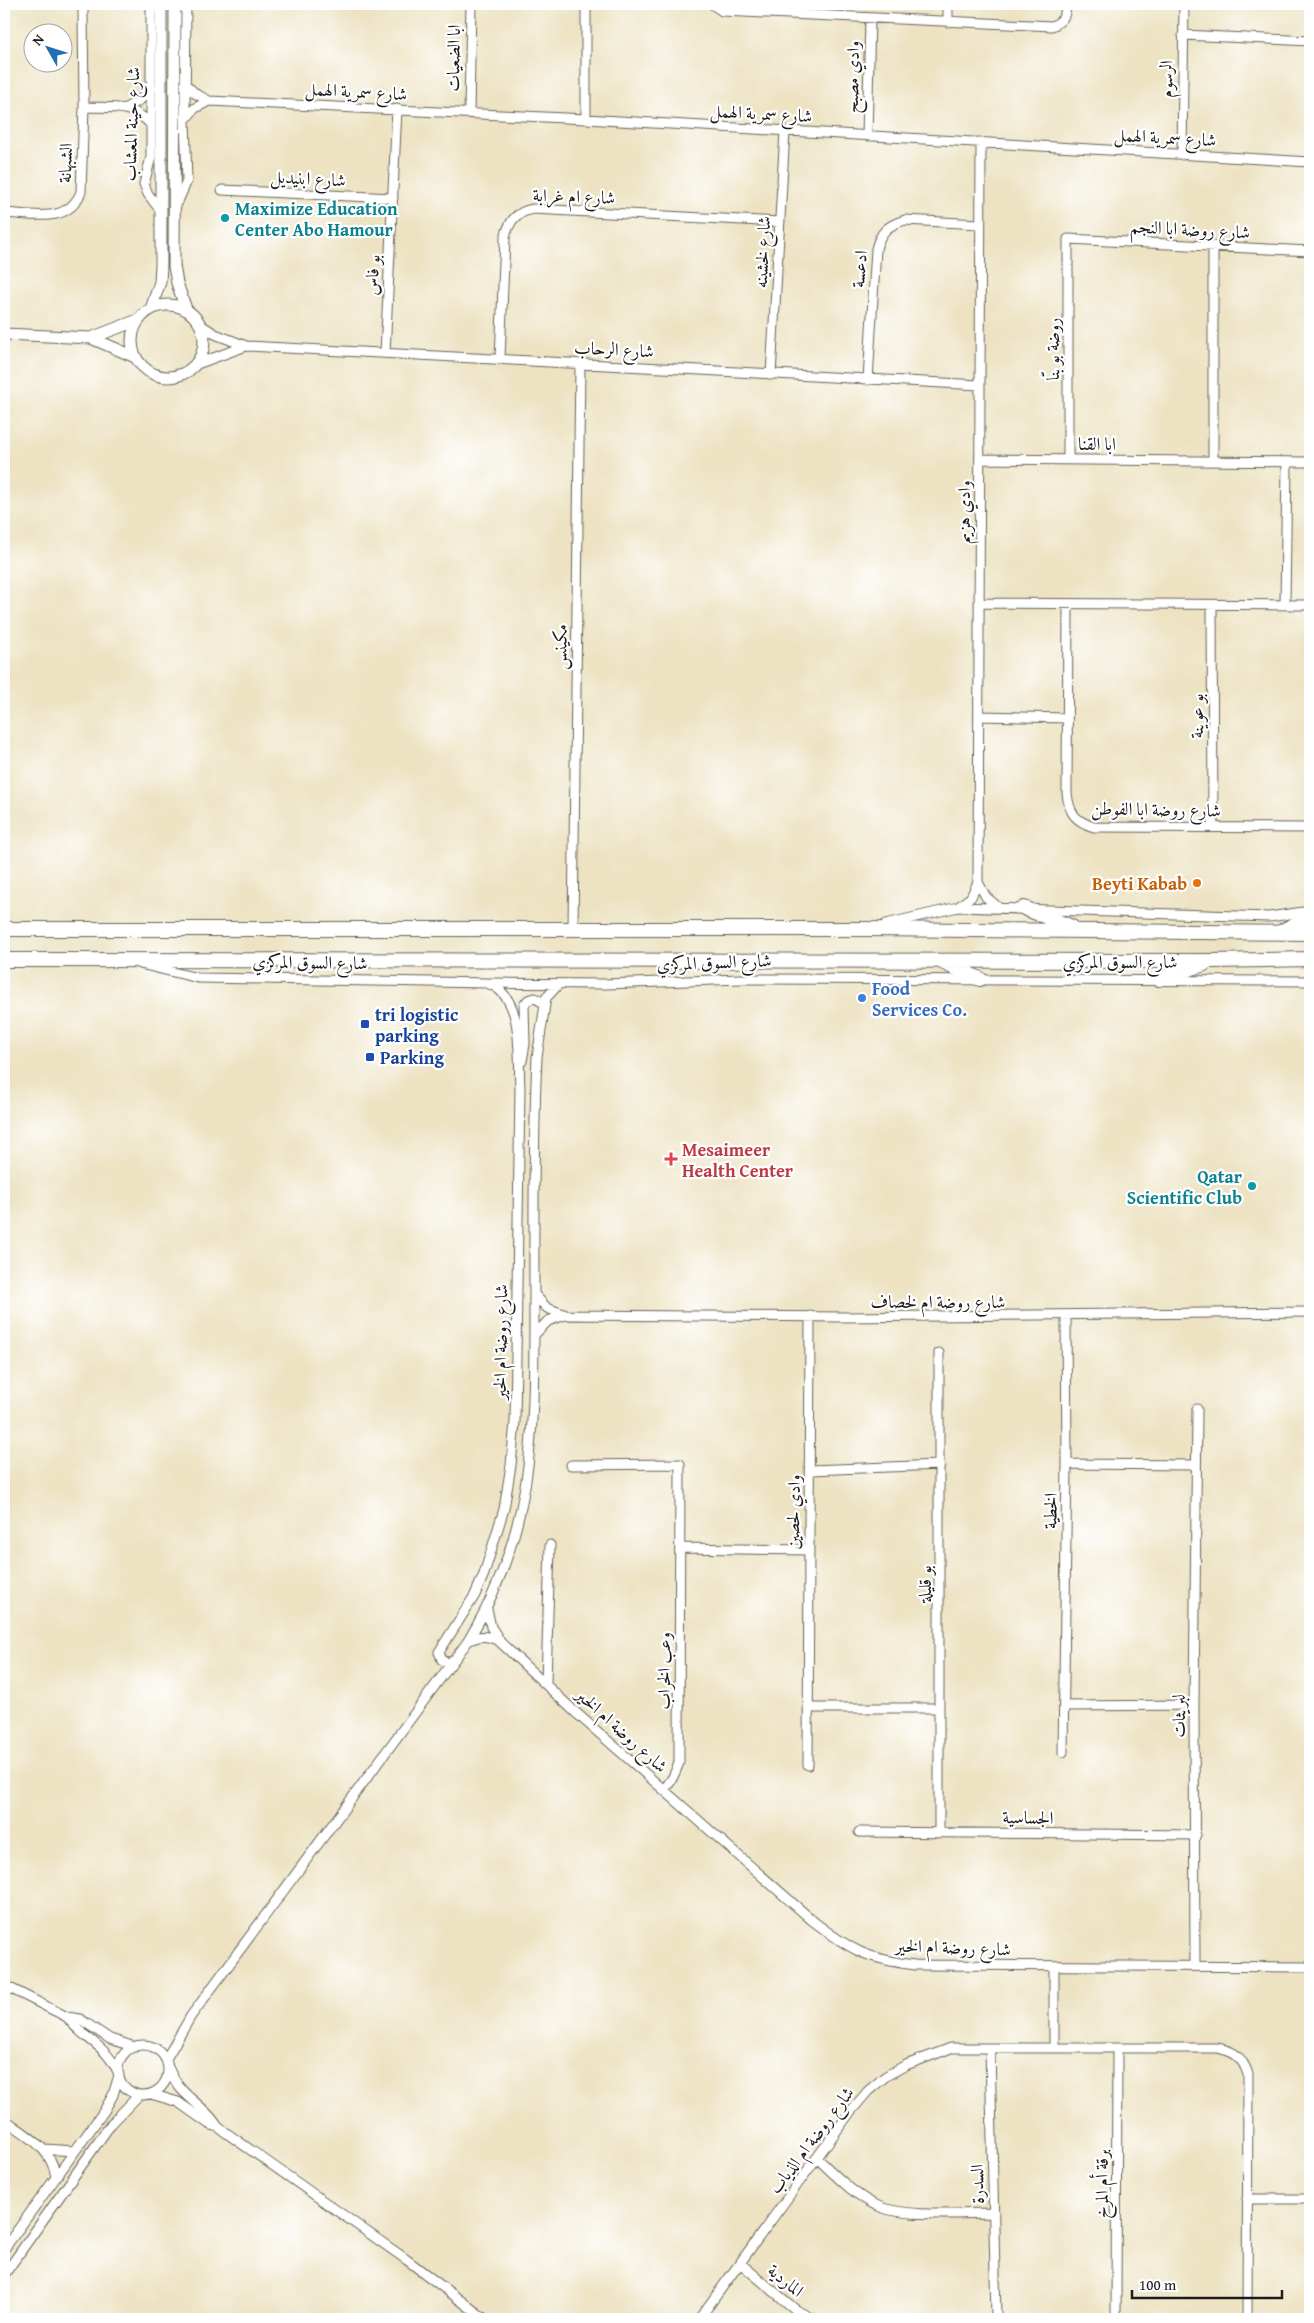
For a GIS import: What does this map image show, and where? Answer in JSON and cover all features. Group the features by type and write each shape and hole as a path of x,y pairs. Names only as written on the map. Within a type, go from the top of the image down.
{"main road":[{"path":"1024,908 1080,930"},
{"path":"1279,933 1310,916"},
{"name":"شارع السوق المركزي","path":"4,929 865,929 1310,933"},
{"name":"شارع السوق المركزي","path":"4,960 1213,961 1310,959"},
{"path":"939,960 980,979"},
{"path":"1159,980 1213,961"}],"street":[{"name":"الشبهانة","path":"4,213 51,215 62,213 77,201 80,192 84,107 83,11 81,4"},
{"name":"شارع حينة المعشاب","path":"151,4 152,88 150,157 144,184 148,194 160,210"},
{"name":"شارع حينة المعشاب","path":"151,309 160,282 161,4"},
{"path":"175,4 174,266 177,283 186,310"},
{"path":"175,208 187,181 185,120 186,4"},
{"name":"ابا الضعيات","path":"469,113 470,4"},
{"path":"586,4 586,119"},
{"name":"وادي مصبح","path":"712,4 722,11 1052,26 1063,19 1066,12 1066,4"},
{"path":"948,4 948,22"},
{"name":"الرسوم","path":"1182,154 1184,4"},
{"name":"وادي مصبح","path":"867,136 870,18"},
{"path":"1183,35 1310,41"},
{"name":"شارع سمرية الهمل","path":"185,84 196,94 209,100 586,119 1310,162"},
{"path":"126,108 140,100 152,88"},
{"path":"185,120 195,108 209,100"},
{"path":"84,107 126,108 140,114 151,125"},
{"name":"بو فاس","path":"385,353 398,109"},
{"name":"شارع لخشينه","path":"772,375 785,131"},
{"name":"وادي هزيم","path":"978,882 980,716 979,224 981,143"},
{"name":"شارع ابنيديل","path":"222,190 393,198"},
{"name":"شارع ام غرابة","path":"500,359 505,238 507,228 513,218 522,211 533,209 780,222"},
{"name":"ادعسة","path":"868,380 876,249 884,230 894,223 905,220 979,224"},
{"name":"شارع روضة ابا النجم","path":"1068,239 1310,251"},
{"name":"روضة بو بنّا","path":"1068,239 1068,459"},
{"path":"1213,246 1213,460"},
{"path":"4,334 91,338 135,357 147,370 164,377 176,377 188,372 197,364 204,345 201,325 196,317 175,305 162,305 151,309 138,320 91,338"},
{"path":"135,357 132,338 138,320"},
{"name":"شارع الرحاب","path":"201,325 223,337 246,346 980,385"},
{"name":"شارع الرحاب","path":"197,364 246,346"},
{"name":"مكينس","path":"573,929 580,365"},
{"name":"ابا القنا","path":"980,459 1310,462"},
{"path":"1285,605 1287,462"},
{"path":"979,603 1310,605"},
{"name":"شارع روضة ابا الفوطن","path":"1068,604 1068,806 1073,817 1081,823 1094,827 1213,826 1310,828"},
{"name":"بو عوينة","path":"1212,605 1213,826"},
{"path":"980,716 1067,718"},
{"path":"958,907 971,897 978,882"},
{"path":"978,882 986,897 999,908"},
{"name":"شارع السوق المركزي","path":"865,929 958,907 1270,917 1310,911"},
{"name":"شارع السوق المركزي","path":"122,959 198,978 559,984 742,979 1310,981"},
{"name":"شارع روضة ام الخير","path":"487,983 503,993 512,1009 517,1029 519,1068 515,1422 511,1465 502,1516 484,1574 475,1595 439,1652 442,1660 448,1662 454,1660 468,1641 487,1608 510,1553 524,1501 531,1448 534,1336 536,1074 545,1004 549,993 559,984"},
{"path":"519,1068 525,1044 524,1005 528,1000 535,998 545,1004"},
{"name":"شارع روضة ام لخصاف","path":"534,1294 547,1308 566,1315"},
{"name":"شارع روضة ام لخصاف","path":"534,1336 548,1321 566,1315 1066,1316 1310,1312"},
{"name":"وادي لحصين","path":"808,1765 810,1316"},
{"name":"الخطية","path":"1063,1752 1067,1464 1066,1316"},
{"name":"بو قليلة","path":"939,1353 939,1832"},
{"name":"لبريثات","path":"1195,1966 1196,1835 1194,1705 1197,1409"},
{"name":"وعب الخراب","path":"571,1465 680,1464 679,1763 673,1777 664,1790"},
{"path":"1067,1464 1196,1465"},
{"path":"810,1470 940,1465"},
{"path":"546,1683 550,1545"},
{"path":"680,1548 808,1550"},
{"name":"شارع روضة ام الخير","path":"487,1608 490,1627 501,1643 813,1921 837,1939 862,1954 886,1961 915,1964 1310,1966"},
{"name":"شارع روضة ام الخير","path":"468,1641 476,1636 483,1636 501,1643"},
{"path":"151,2094 165,2083 167,2062 191,2016 454,1660"},
{"path":"1064,1706 1194,1705"},
{"path":"809,1708 939,1708"},
{"name":"الجساسية","path":"859,1832 1196,1835"},
{"path":"1054,1966 1054,2048"},
{"path":"4,1986 67,2018 74,2026 103,2048 128,2090 139,2095 151,2094 178,2102 209,2124 218,2127 407,2260 485,2319"},
{"path":"67,2018 77,2018 110,2039 135,2047 153,2047 167,2062 182,2092 208,2113 218,2127"},
{"path":"4,2249 109,2103 123,2057 135,2047"},
{"name":"شارع روضة ام الذياب","path":"699,2319 851,2111 868,2091 886,2076 906,2065 951,2048 1218,2048 1229,2050 1239,2055 1248,2074 1247,2319"},
{"name":"السدرة","path":"990,2048 996,2319"},
{"name":"برقة أم المرخ","path":"1116,2319 1117,2048"},
{"path":"4,2275 111,2124 139,2095"},
{"path":"4,2119 44,2149 51,2160 56,2177"},
{"path":"44,2149 75,2151"},
{"path":"817,2158 865,2200 879,2207 919,2213 994,2214"},
{"path":"1247,2199 1310,2199"},
{"name":"الماردية","path":"740,2263 796,2310 813,2319"}],"place":[{"name":"Maximize Education Center Abo Hamour","path":"225,218"},
{"name":"Beyti Kabab","path":"1197,883"},
{"name":"Food Services Co.","path":"862,998"},
{"name":"tri logistic parking","path":"365,1024"},
{"name":"Parking","path":"370,1057"},
{"name":"Mesaimeer Health Center","path":"671,1159"},
{"name":"Qatar Scientific Club","path":"1252,1186"}]}
